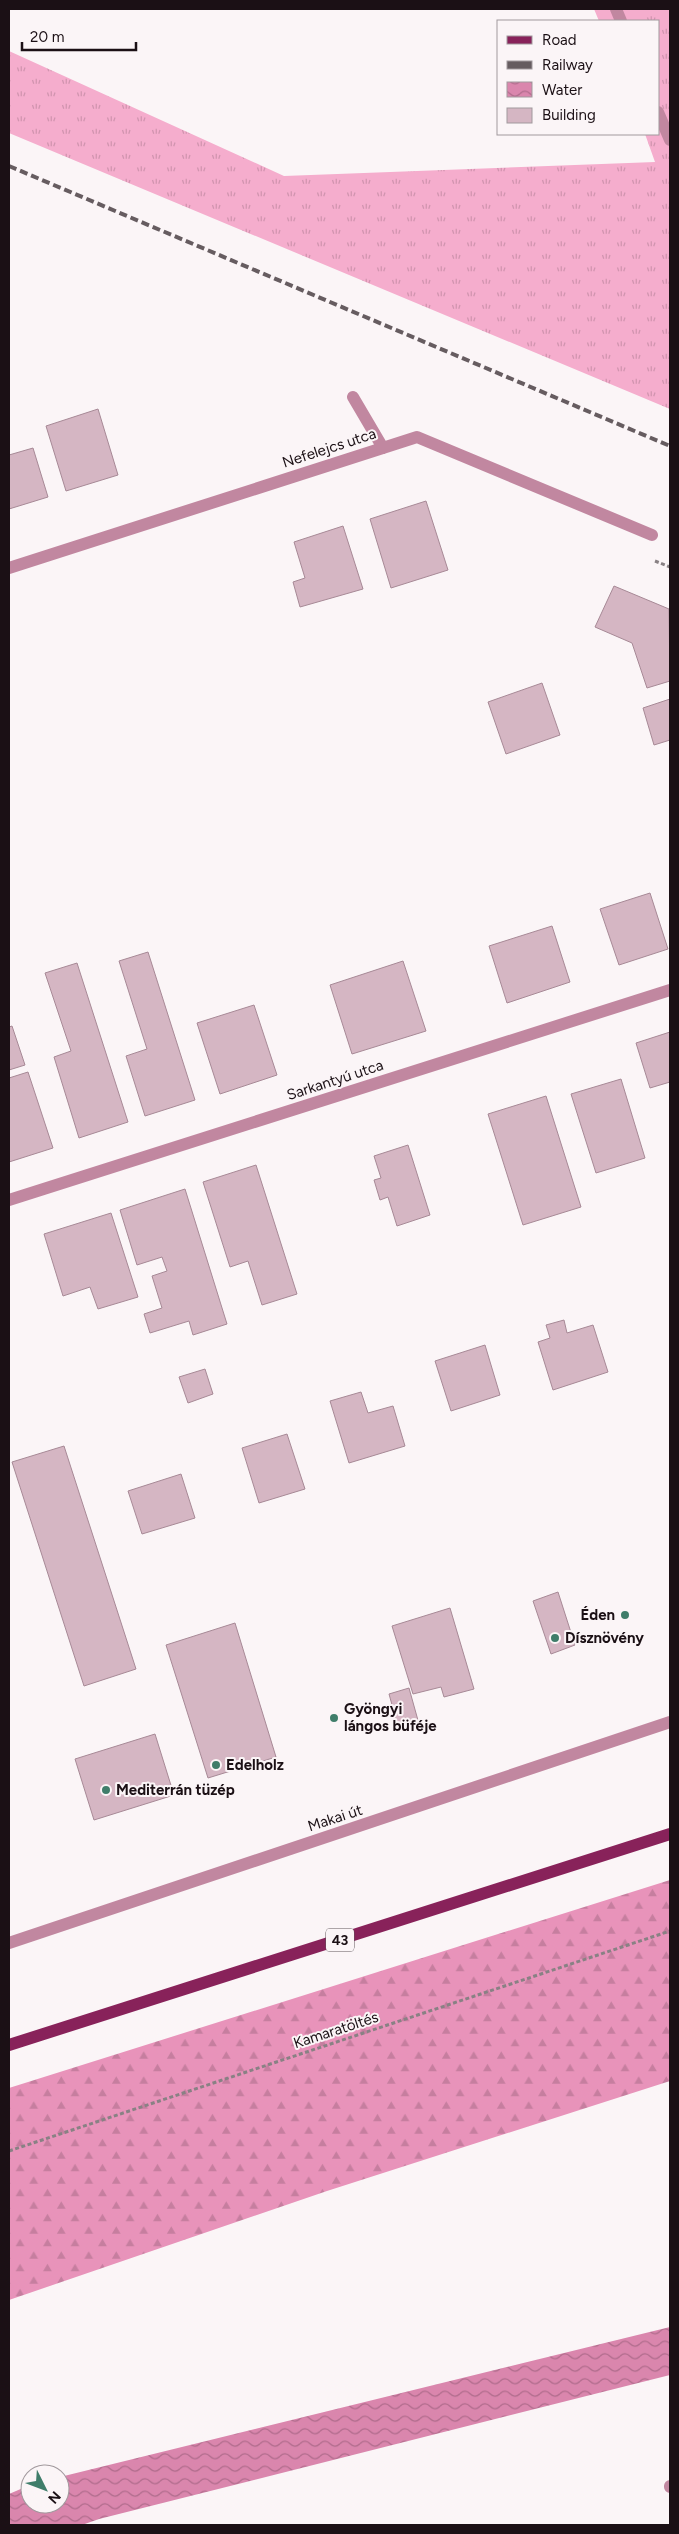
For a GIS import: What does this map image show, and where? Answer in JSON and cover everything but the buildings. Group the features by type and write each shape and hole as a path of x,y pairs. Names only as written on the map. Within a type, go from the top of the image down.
{"main road":[{"name":"43","path":"9,2045 670,1834"}],"street":[{"path":"659,114 670,140"},
{"path":"354,398 383,448"},
{"name":"Nefelejcs utca","path":"9,568 417,437 652,535"},
{"name":"Sarkantyú utca","path":"9,1200 670,990"},
{"name":"Makai út","path":"9,1943 670,1722"}],"path":[{"name":"Kamaratöltés","path":"9,2151 670,1931"}],"green space":[{"path":"594,9 670,9 670,409 9,133 9,51 284,176 655,162 645,135 659,135 659,20 599,20"},
{"path":"670,1880 670,2081 327,2191 9,2300 9,2088"}],"water":[{"path":"670,2327 670,2375 99,2519 82,2525 9,2525 9,2494 20,2489 20,2514 70,2514 70,2475"}],"railway":[{"path":"9,166 670,446"}],"place":[{"name":"Éden","path":"625,1615"},
{"name":"Dísznövény","path":"555,1638"},
{"name":"Gyöngyi lángos büféje","path":"334,1718"},
{"name":"Edelholz","path":"216,1765"},
{"name":"Mediterrán tüzép","path":"106,1790"}]}
